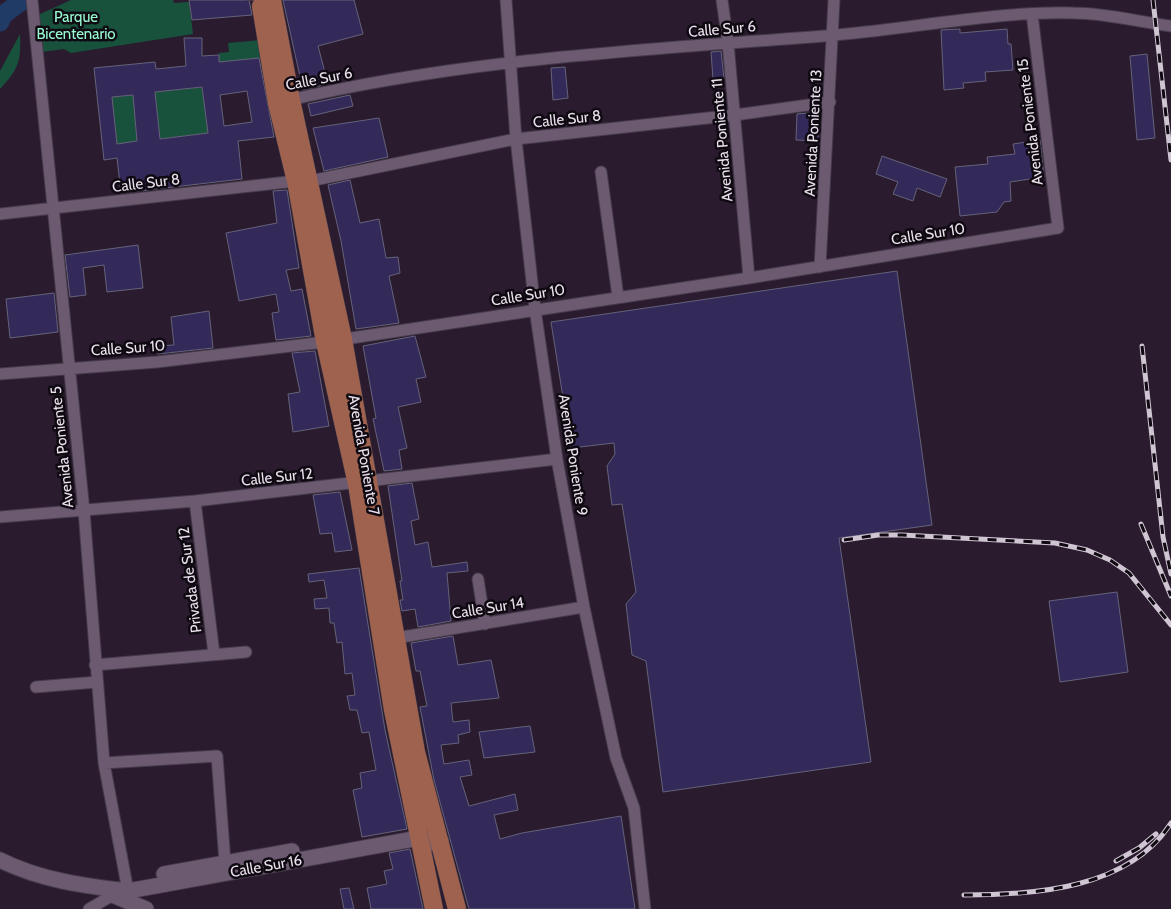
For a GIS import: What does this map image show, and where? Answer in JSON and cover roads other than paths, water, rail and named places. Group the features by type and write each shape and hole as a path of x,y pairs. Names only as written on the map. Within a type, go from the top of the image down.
{"main road":[{"name":"Avenida Poniente 7","path":"272,0 284,102"},
{"name":"Avenida Poniente 7","path":"256,1 267,33 343,339 393,710 429,837 458,909"},
{"name":"Avenida Poniente 7","path":"303,181 325,342 363,483 396,638 429,837 434,909"},
{"name":"Calle Sur 16","path":"127,886 225,862 429,837"},
{"name":"Calle Sur 16","path":"0,860 37,876 89,887 127,886 429,837"},
{"path":"429,837 450,909"},
{"path":"89,887 146,909"}],"street":[{"name":"Avenida Poniente 5","path":"32,0 84,511 104,763 127,886"},
{"name":"Avenida Poniente 9","path":"506,0 516,139 535,309 557,459 584,607 616,758 634,808 645,909"},
{"name":"Avenida Poniente 11","path":"722,0 735,115 749,278"},
{"name":"Avenida Poniente 13","path":"820,267 834,0"},
{"path":"1075,0 1075,12"},
{"name":"Calle Sur 6","path":"284,102 401,79 511,63 728,43 832,36 1032,14 1075,12 1171,26"},
{"name":"Avenida Poniente 15","path":"1032,14 1058,228"},
{"name":"Calle Sur 8","path":"0,214 303,181 516,139 735,115 830,102"},
{"path":"601,172 618,297"},
{"name":"Calle Sur 10","path":"0,374 69,367 156,362 325,342 820,267 1058,228"},
{"name":"Calle Sur 12","path":"0,517 195,501 557,459"},
{"name":"Privada de Sur 12","path":"195,501 214,654"},
{"path":"478,579 485,624"},
{"name":"Calle Sur 14","path":"396,638 584,607"},
{"path":"96,665 246,652"},
{"path":"36,687 97,682"},
{"path":"104,763 217,756 225,862"},
{"path":"89,909 112,895"}],"waterway":[{"path":"0,22 3,15 23,0"}],"railway":[{"path":"1153,0 1171,160"},
{"path":"1142,346 1163,537 1171,574"},
{"path":"1141,524 1171,596"},
{"path":"844,540 878,535 902,535 1055,543 1087,550 1110,560 1129,573 1171,625"},
{"path":"964,895 992,895 1050,890 1106,875 1131,862 1153,845 1171,823"},
{"path":"1116,861 1139,848 1156,834"}],"park label":[{"name":"Parque Bicentenario","path":"76,26"}]}
